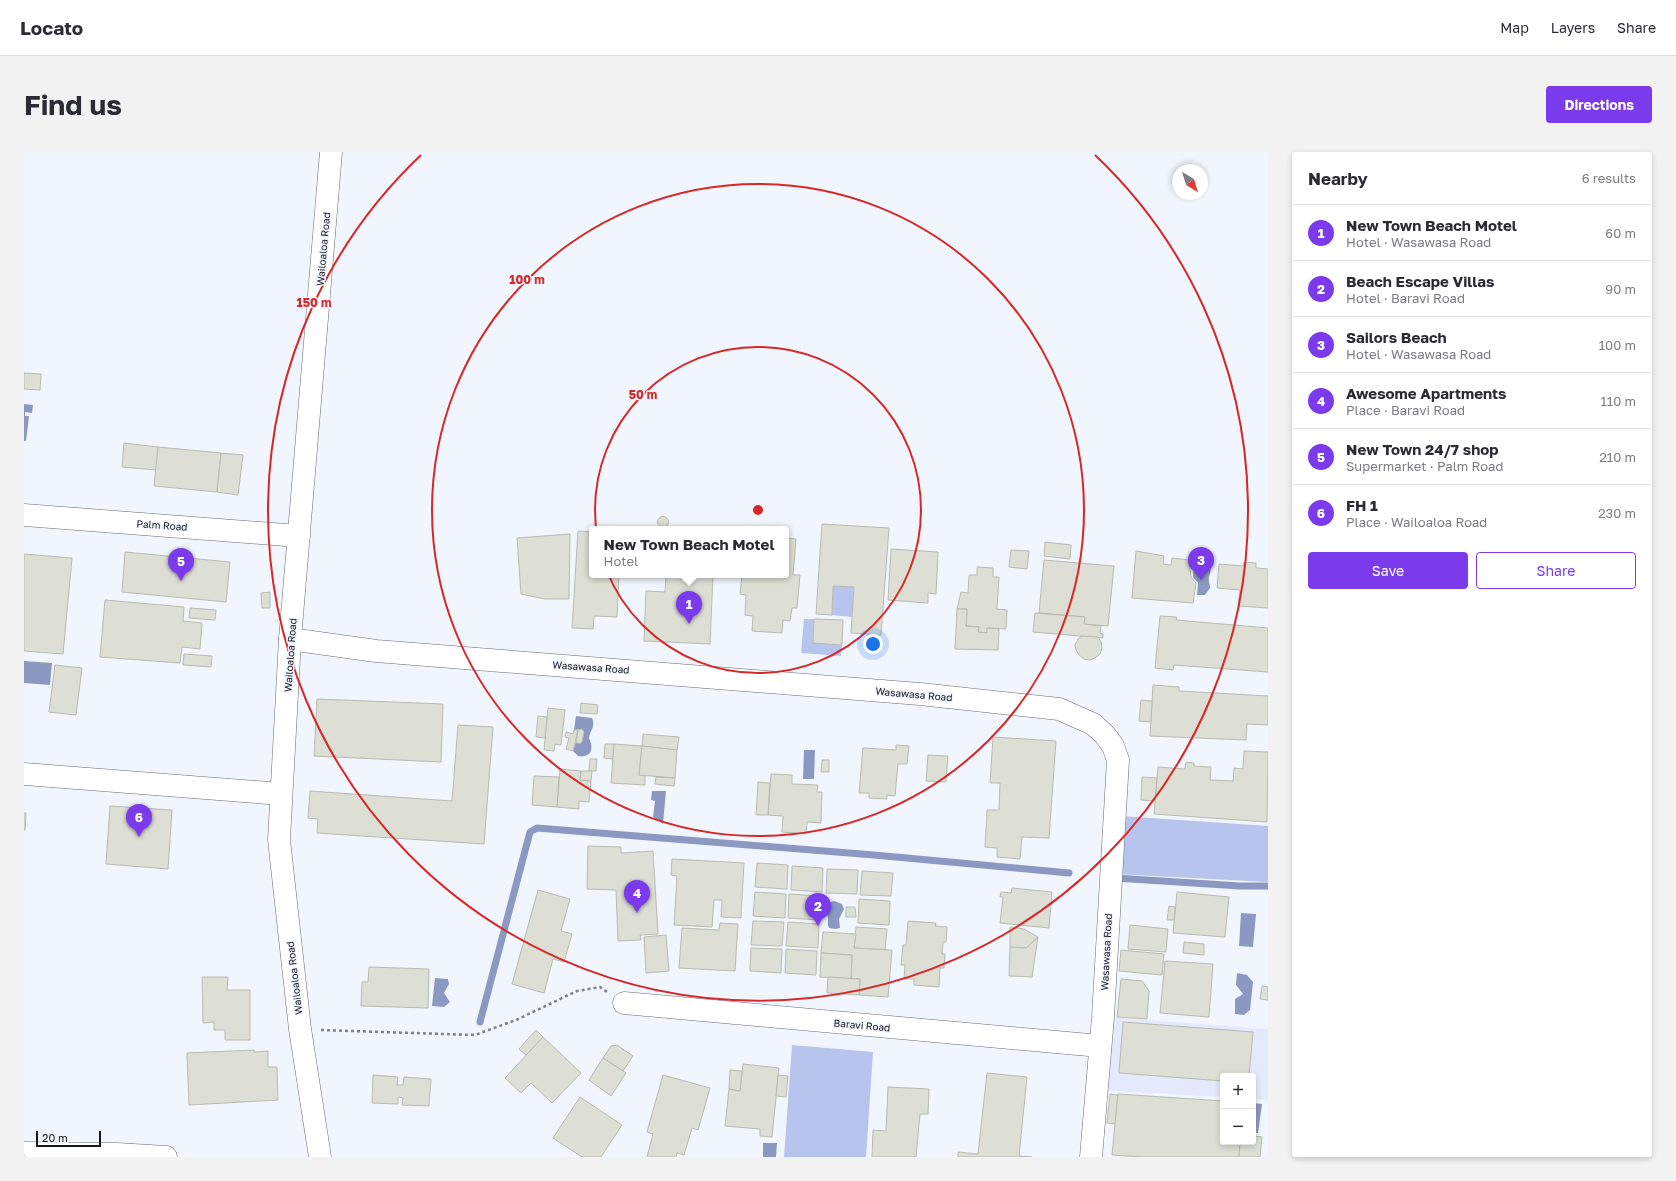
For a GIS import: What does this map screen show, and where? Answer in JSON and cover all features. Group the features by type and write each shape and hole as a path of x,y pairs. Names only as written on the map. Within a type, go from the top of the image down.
{"street":[{"name":"Wailoaloa Road","path":"320,1157 300,1029 279,840 290,639 331,152"},
{"name":"Palm Road","path":"24,514 299,536"},
{"name":"Wasawasa Road","path":"290,639 376,651 920,694 1059,709 1093,724 1106,735 1113,746 1118,760 1100,1046 1091,1157"},
{"path":"24,774 281,794"},
{"name":"Baravi Road","path":"624,1003 1100,1046"},
{"path":"24,1153 166,1157"}],"path":[{"path":"300,1029 475,1035 516,1020 577,991 600,987 624,1003"}],"shaded area":[{"path":"24,404 33,405 32,413 25,412 25,416 29,416 26,441 24,441"},
{"path":"1194,564 1209,565 1210,567 1210,588 1205,595 1197,595 1198,583 1193,577"},
{"path":"833,586 854,587 852,617 832,615"},
{"path":"804,619 814,619 813,643 842,645 841,656 801,653"},
{"path":"24,661 52,663 50,685 24,683"},
{"path":"576,716 592,718 593,721 589,738 591,742 591,752 583,756 578,756 573,751 576,742 579,744 582,742 584,732 582,729 574,730"},
{"path":"804,750 815,750 814,779 803,779"},
{"path":"652,791 666,791 663,824 653,817 655,801 651,800"},
{"path":"1121,816 1268,826 1268,882 1115,874"},
{"path":"834,901 842,904 844,909 839,919 840,928 836,929 829,928 828,924 827,905"},
{"path":"1241,913 1256,914 1253,947 1239,946"},
{"path":"1237,973 1247,975 1253,982 1250,1010 1244,1015 1235,1014 1235,999 1243,994 1236,985"},
{"path":"435,978 448,979 449,984 444,993 450,1002 444,1007 432,1006"},
{"path":"1103,1017 1268,1029 1268,1100 1256,1099 1256,1073 1220,1073 1220,1097 1097,1090"},
{"path":"792,1045 873,1052 866,1157 784,1157"},
{"path":"1256,1103 1262,1104 1258,1133 1256,1133"},
{"path":"763,1143 777,1143 776,1157 763,1157"}],"building":[{"path":"24,373 41,374 40,390 24,389"},
{"path":"124,443 158,447 156,470 122,467"},
{"path":"158,447 221,453 217,492 154,486"},
{"path":"221,453 243,455 238,495 217,492"},
{"path":"665,517 668,520 667,526 659,526 659,518"},
{"path":"822,524 889,528 881,635 851,633 854,587 833,586 832,615 816,614"},
{"path":"578,531 589,532 589,578 619,578 617,617 594,616 593,629 572,628"},
{"path":"570,534 569,599 545,599 521,594 517,538"},
{"path":"789,538 796,539 793,575 800,575 797,608 792,608 790,621 783,620 782,633 752,631 753,616 745,615 746,595 740,594 742,578 789,578"},
{"path":"1045,542 1071,545 1070,559 1044,556"},
{"path":"891,549 938,552 936,594 928,593 928,603 888,600"},
{"path":"1011,550 1029,551 1027,569 1009,567"},
{"path":"1136,551 1164,556 1163,564 1171,565 1172,558 1189,560 1191,577 1196,583 1193,603 1132,598"},
{"path":"125,552 230,562 226,602 122,592"},
{"path":"24,554 72,558 63,654 24,651"},
{"path":"1044,560 1114,566 1108,626 1084,624 1085,617 1039,613"},
{"path":"1244,562 1256,563 1256,568 1268,569 1268,608 1238,606 1240,590 1217,588 1219,564 1243,566"},
{"path":"977,567 993,568 993,577 999,577 997,609 1007,610 1006,629 987,628 987,633 978,632 979,627 966,626 967,609 957,609 961,592 968,593 969,575 977,575"},
{"path":"666,578 713,578 710,644 644,641 646,591 665,592"},
{"path":"270,592 270,608 262,608 261,593"},
{"path":"105,600 184,607 183,621 202,623 200,649 182,647 180,663 100,657"},
{"path":"190,608 216,610 215,620 189,618"},
{"path":"957,609 967,609 966,626 979,627 978,632 987,633 987,628 999,629 998,650 955,649"},
{"path":"1035,613 1085,617 1084,624 1101,626 1100,633 1103,634 1103,638 1033,632"},
{"path":"1160,616 1177,617 1176,620 1268,628 1268,672 1174,665 1173,670 1155,668"},
{"path":"814,619 843,620 842,645 813,643"},
{"path":"1082,636 1098,637 1101,642 1102,648 1100,654 1095,658 1090,660 1084,659 1076,650 1075,645 1078,639"},
{"path":"184,654 212,656 211,667 183,665"},
{"path":"55,665 82,668 76,715 49,712"},
{"path":"1153,685 1179,687 1179,691 1268,696 1268,725 1247,724 1246,740 1150,736"},
{"path":"317,699 443,704 441,762 314,756"},
{"path":"1141,700 1152,701 1151,722 1139,721"},
{"path":"581,703 598,705 597,714 580,713"},
{"path":"548,708 565,710 561,745 555,744 554,751 544,750"},
{"path":"538,716 547,717 545,738 536,737"},
{"path":"458,725 493,727 484,844 317,833 318,819 308,818 310,791 452,801"},
{"path":"582,729 584,732 582,742 579,744 576,742 578,730"},
{"path":"574,730 578,730 573,751 566,749 569,738 565,737 566,732 573,734"},
{"path":"643,734 679,737 677,750 642,746"},
{"path":"993,737 1056,741 1049,838 1022,837 1020,859 997,857 997,848 985,847 987,810 999,810 1000,783 990,783"},
{"path":"605,744 614,744 613,759 604,758"},
{"path":"614,744 642,746 639,775 645,776 645,785 611,783"},
{"path":"896,745 909,746 907,764 898,764 895,796 887,795 887,799 869,798 869,793 859,793 863,748 896,750"},
{"path":"642,746 677,750 675,778 639,775"},
{"path":"1244,751 1268,752 1267,822 1154,814 1158,767 1185,769 1186,762 1194,763 1194,766 1211,767 1210,780 1233,781 1234,768 1243,769"},
{"path":"928,755 948,756 946,782 926,781"},
{"path":"590,759 597,759 596,771 589,771"},
{"path":"822,760 829,760 829,772 821,772"},
{"path":"560,769 581,771 580,780 591,781 589,802 579,801 579,809 557,807"},
{"path":"581,771 592,771 591,781 580,780"},
{"path":"771,774 792,775 792,784 818,785 817,792 822,792 821,823 807,822 806,834 782,832 783,816 768,815"},
{"path":"534,776 559,777 557,807 532,805"},
{"path":"656,777 675,778 674,786 655,784"},
{"path":"1142,777 1157,778 1155,801 1141,800"},
{"path":"758,782 770,783 768,815 756,815"},
{"path":"110,806 172,810 168,869 106,864"},
{"path":"24,813 26,813 25,830 24,830"},
{"path":"588,846 621,847 621,853 653,851 658,934 640,935 641,940 618,941 616,890 587,889"},
{"path":"672,859 744,863 741,918 721,917 722,900 714,900 712,927 674,925 677,876 671,875"},
{"path":"757,863 788,865 787,889 755,887"},
{"path":"792,866 823,868 822,892 791,890"},
{"path":"827,869 858,870 857,894 826,893"},
{"path":"862,871 893,873 891,896 860,895"},
{"path":"1012,888 1052,892 1049,928 1000,923 1003,897 1000,897 1001,892 1011,893"},
{"path":"538,890 570,899 561,931 572,934 564,962 553,959 544,993 512,984"},
{"path":"755,892 786,894 785,918 753,916"},
{"path":"1177,892 1229,897 1225,937 1173,933"},
{"path":"789,894 820,896 820,920 788,918"},
{"path":"859,899 890,901 889,925 858,923"},
{"path":"1169,906 1175,907 1174,920 1167,920"},
{"path":"846,907 855,907 856,917 846,917"},
{"path":"753,921 784,922 782,946 751,945"},
{"path":"908,921 936,923 935,926 947,927 946,942 943,942 942,954 945,954 944,968 940,968 939,987 914,985 914,979 904,979 905,965 901,965 903,945 906,945"},
{"path":"788,922 819,924 818,948 786,946"},
{"path":"720,923 738,924 735,971 679,968 682,928 719,930"},
{"path":"1130,925 1168,929 1166,952 1128,949"},
{"path":"856,927 887,929 885,950 854,948"},
{"path":"1010,927 1024,929 1038,937 1026,948 1010,947"},
{"path":"823,932 856,934 854,948 892,950 888,997 859,995 860,979 851,979 852,955 821,953"},
{"path":"666,935 669,971 646,973 644,937"},
{"path":"1038,937 1032,977 1009,976 1010,947 1026,948"},
{"path":"1184,942 1204,944 1204,955 1183,953"},
{"path":"751,948 782,949 781,973 750,971"},
{"path":"786,949 817,951 816,975 785,973"},
{"path":"1121,950 1164,954 1162,975 1119,971"},
{"path":"821,953 852,955 851,979 820,977"},
{"path":"1165,961 1213,964 1209,1017 1160,1013"},
{"path":"369,967 429,969 428,1008 361,1006 362,982 368,982"},
{"path":"202,977 228,977 227,990 250,990 250,1040 225,1040 225,1030 214,1030 214,1022 203,1023"},
{"path":"828,977 860,979 859,995 827,993"},
{"path":"1121,979 1142,981 1149,991 1147,1019 1117,1017"},
{"path":"1262,986 1268,987 1268,1000 1260,999"},
{"path":"1123,1022 1253,1032 1249,1073 1220,1073 1220,1081 1119,1073"},
{"path":"536,1030 543,1037 526,1055 519,1049"},
{"path":"543,1037 581,1073 552,1103 531,1083 521,1093 505,1078"},
{"path":"617,1045 633,1056 623,1071 603,1058 611,1046"},
{"path":"254,1050 254,1052 268,1051 268,1067 277,1067 278,1100 189,1105 187,1053"},
{"path":"603,1058 626,1073 611,1096 589,1080"},
{"path":"743,1064 779,1068 772,1137 760,1136 760,1129 725,1126 729,1089 740,1091"},
{"path":"730,1070 742,1071 740,1091 729,1089"},
{"path":"987,1073 1027,1077 1019,1156 1032,1157 958,1157 958,1152 978,1154"},
{"path":"373,1075 398,1077 397,1085 403,1085 404,1077 431,1079 429,1106 402,1105 403,1098 398,1097 398,1104 372,1103"},
{"path":"663,1075 710,1088 698,1130 692,1128 684,1155 677,1153 676,1157 647,1157 653,1134 647,1132"},
{"path":"778,1075 788,1076 786,1097 776,1096"},
{"path":"888,1087 929,1089 928,1114 920,1114 916,1157 872,1157 873,1130 886,1131"},
{"path":"1110,1094 1118,1095 1115,1124 1107,1123"},
{"path":"1118,1094 1220,1101 1220,1145 1240,1145 1239,1157 1141,1157 1112,1155"},
{"path":"580,1097 622,1125 601,1157 582,1157 553,1138"},
{"path":"1256,1136 1262,1137 1260,1157 1239,1157 1240,1145 1256,1145"}],"waterway":[{"path":"480,1022 530,832 537,828 874,855 1069,873"},
{"path":"1115,878 1240,886 1268,886"}],"place":[{"name":"Sailors Beach","path":"1201,580"},
{"name":"New Town 24/7 shop","path":"181,581"},
{"name":"New Town Beach Motel","path":"689,624"},
{"name":"FH 1","path":"139,837"},
{"name":"Awesome Apartments","path":"637,913"},
{"name":"Beach Escape Villas","path":"818,926"}]}
